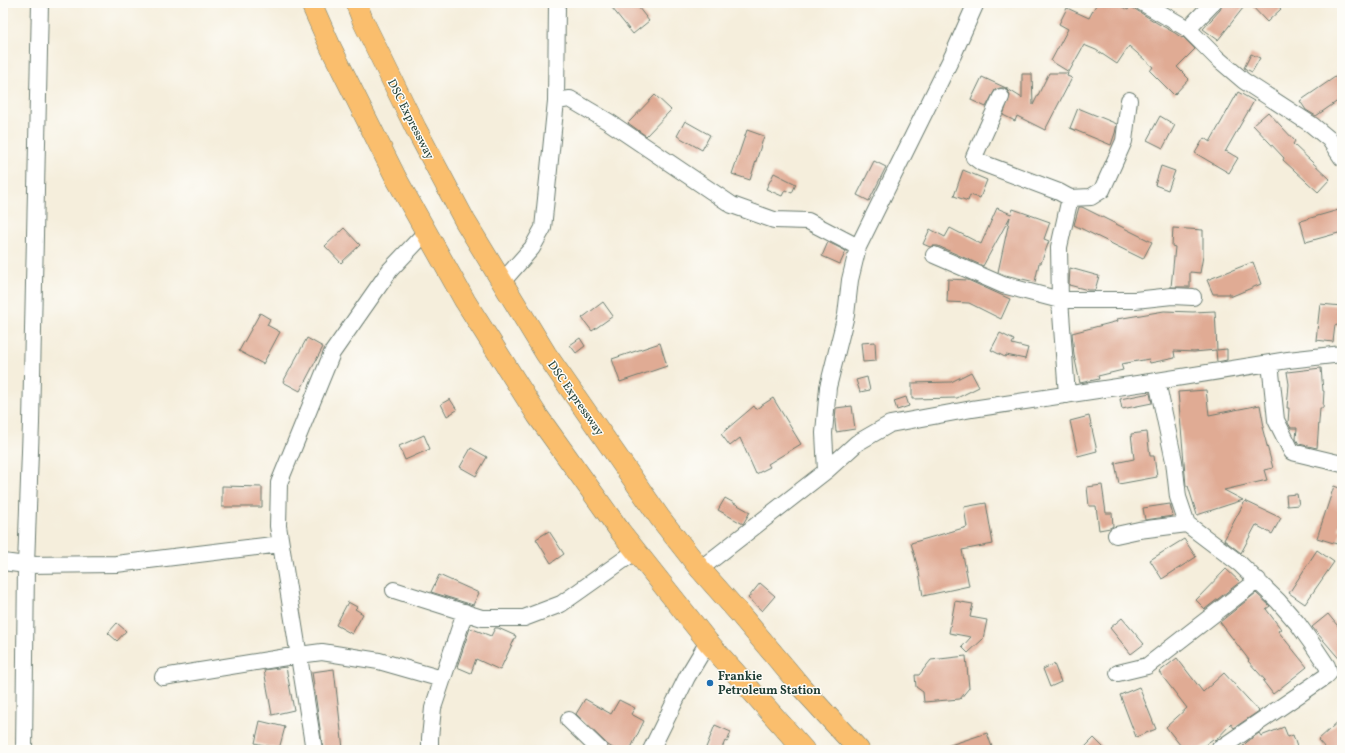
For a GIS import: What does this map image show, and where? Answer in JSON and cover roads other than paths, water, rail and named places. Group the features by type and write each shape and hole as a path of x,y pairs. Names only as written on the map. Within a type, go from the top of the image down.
{"main road":[{"path":"311,3 331,48 396,178 465,301 536,415 636,551 708,642 804,750"},
{"name":"DSC Expressway","path":"356,3 363,21 416,129 465,221 546,354 660,518 700,569 802,688 859,750"}],"street":[{"path":"24,750 26,565 31,423 40,3"},
{"path":"502,282 532,248 542,228 556,101 557,3"},
{"path":"826,471 824,433 828,387 846,315 850,280 858,247 953,55 976,3"},
{"path":"1143,3 1188,29 1217,58 1244,81 1329,139 1342,158"},
{"path":"1188,29 1213,3"},
{"path":"1001,98 974,157 982,163 1059,192 1070,198 1091,197 1102,190 1124,141 1129,100"},
{"path":"556,101 570,100 602,118 732,205 774,220 808,221 858,247"},
{"path":"1067,395 1060,300 1060,247 1070,198"},
{"path":"314,750 278,526 280,483 332,353 390,270 426,232"},
{"path":"934,255 1003,285 1060,300 1135,300 1172,296 1193,297"},
{"path":"700,569 826,471 857,443 890,424 972,409 1270,363 1342,354"},
{"path":"1270,363 1276,420 1292,452 1342,464"},
{"path":"1157,381 1174,461 1178,497 1187,524 1219,547 1258,580 1278,600 1298,624 1327,666 1329,673 1218,750"},
{"path":"1116,535 1139,530 1187,524"},
{"path":"3,562 26,565 116,564 281,544"},
{"path":"394,590 482,618 524,618 561,604 636,551"},
{"path":"1118,673 1147,666 1258,580"},
{"path":"430,750 433,708 465,612"},
{"path":"650,750 687,677 708,642"},
{"path":"163,677 299,654 322,652 379,660 442,679"},
{"path":"569,720 600,750"}],"place":[{"name":"Frankie Petroleum Station","path":"710,683"}]}
